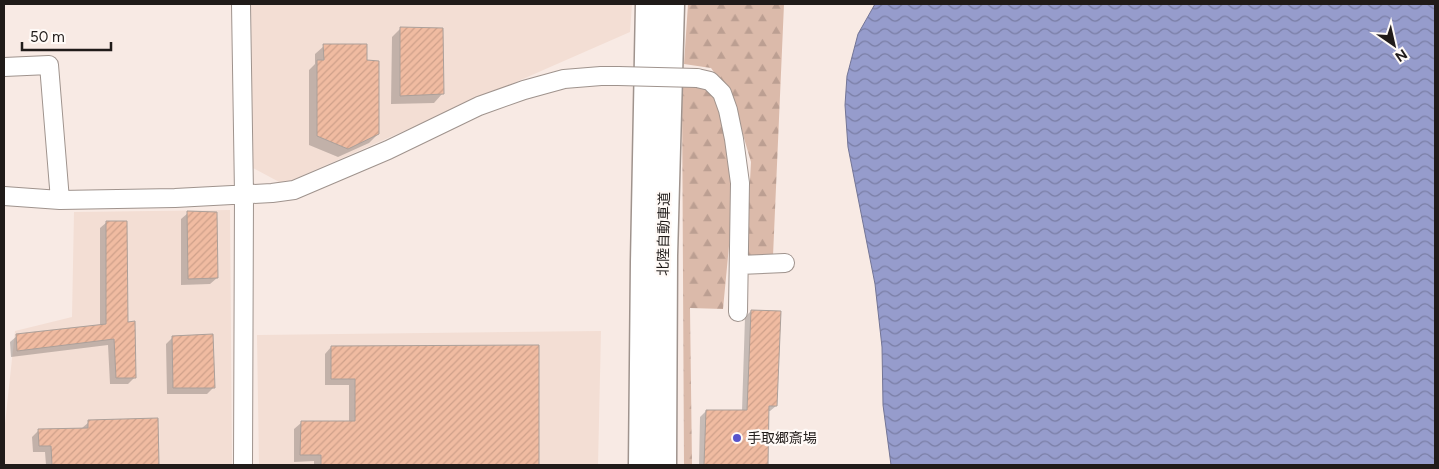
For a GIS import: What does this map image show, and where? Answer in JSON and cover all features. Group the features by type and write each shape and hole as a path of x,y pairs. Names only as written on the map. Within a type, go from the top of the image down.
{"highway":[{"name":"北陸自動車道","path":"642,465 649,4"},
{"name":"北陸自動車道","path":"663,465 664,256 671,4"}],"street":[{"path":"241,4 244,194 243,465"},
{"path":"4,68 49,65 60,200"},
{"path":"4,196 60,200 272,194 294,190 388,150 479,106 524,90 564,79 602,76 697,78 710,81 722,93 728,110 734,139 740,183 738,312"},
{"path":"739,265 785,263"}],"shaded area":[{"path":"251,4 632,4 630,32 283,184 253,168"},
{"path":"230,210 232,465 4,465 4,433 15,331 72,317 74,212"},
{"path":"601,331 598,465 259,465 257,335"}],"green space":[{"path":"688,4 784,4 773,256 746,255 751,162 732,97 711,68 684,64"},
{"path":"698,84 712,90 721,106 735,183 723,309 690,308 692,465 684,465 682,85"}],"water":[{"path":"875,4 1435,4 1435,465 891,465 883,405 882,347 875,284 848,147 845,105 847,76 858,34"}],"building":[{"path":"400,27 443,28 444,94 400,96"},
{"path":"323,44 367,44 367,60 379,61 379,134 348,149 317,136 317,60 324,60"},
{"path":"187,211 217,212 218,278 188,279"},
{"path":"106,221 127,221 128,322 135,321 136,378 116,378 114,339 17,351 16,334 106,324"},
{"path":"751,310 781,311 777,406 769,406 768,465 704,465 706,410 747,410"},
{"path":"213,334 215,388 173,388 172,336"},
{"path":"539,345 539,465 321,465 321,455 300,455 301,421 355,421 355,379 331,379 331,346"},
{"path":"158,418 159,465 52,465 51,446 39,446 38,429 88,428 88,420"}],"place":[{"name":"手取郷斎場","path":"737,438"}]}
